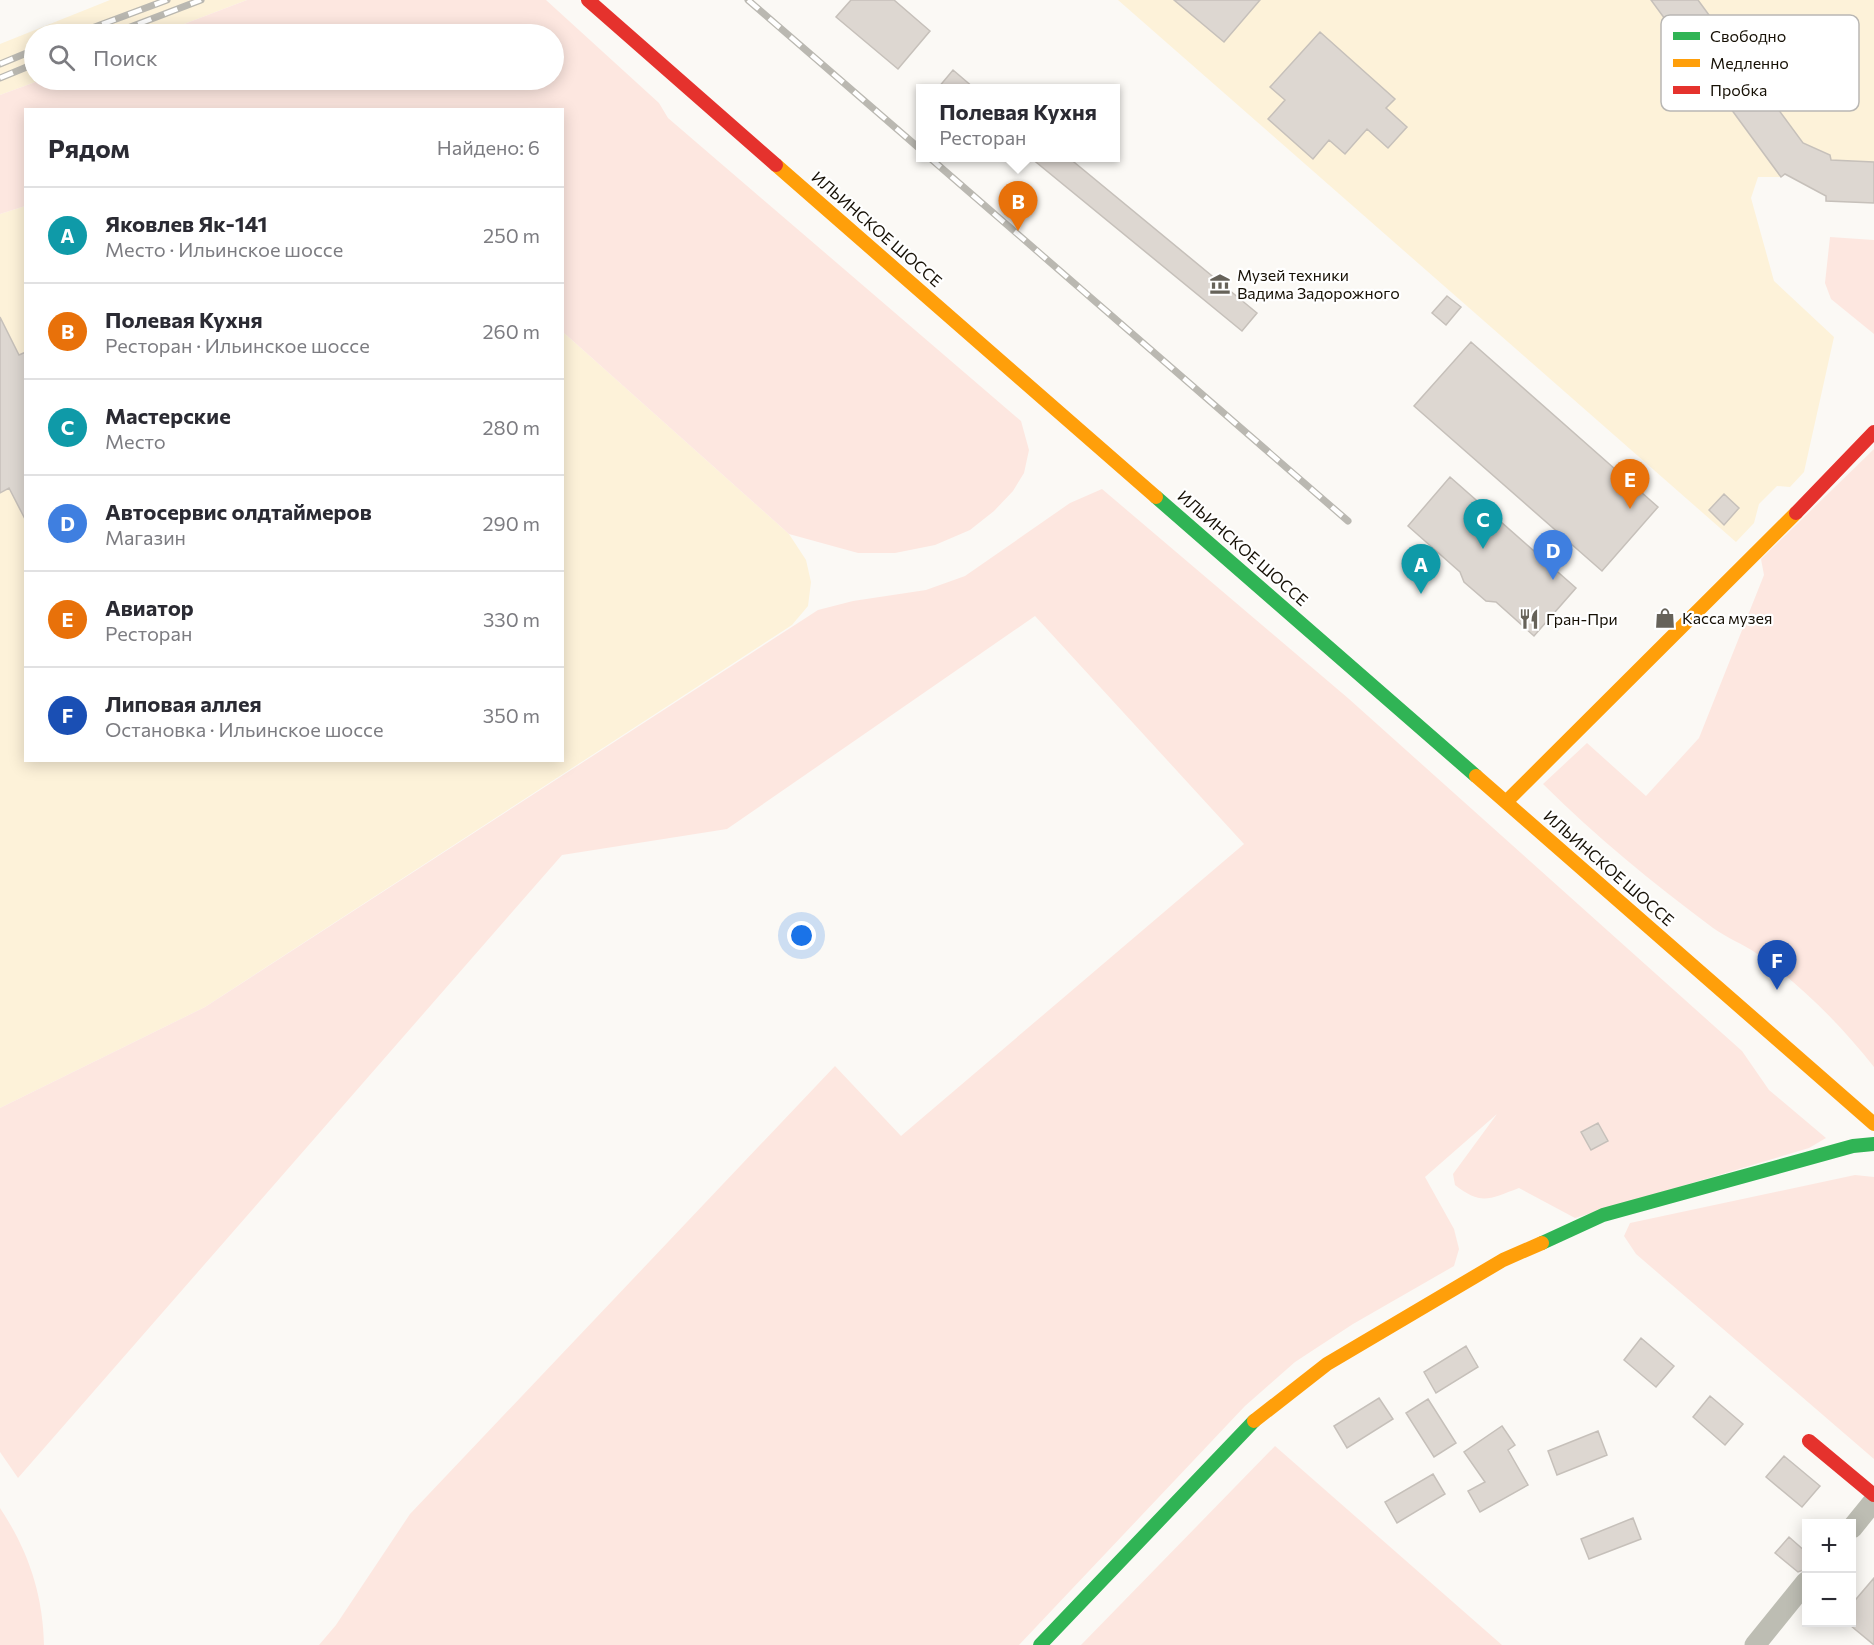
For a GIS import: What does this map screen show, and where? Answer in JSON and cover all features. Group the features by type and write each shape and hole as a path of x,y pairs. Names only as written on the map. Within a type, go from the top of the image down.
{"main road":[{"name":"ИЛЬИНСКОЕ ШОССЕ","path":"588,0 1874,1124"},
{"path":"1507,801 1657,649 1829,481 1874,432"},
{"path":"1040,1645 1267,1409 1327,1364 1467,1279 1503,1260 1603,1215 1853,1146 1874,1144"},
{"path":"1809,1441 1874,1495"}],"street":[{"path":"1856,1522 1874,1501"},
{"path":"1755,1645 1802,1587"}],"shaded area":[{"path":"110,0 247,0 184,24 50,24"},
{"path":"247,0 546,0 659,103 668,118 1021,421 1029,450 1024,473 1013,491 994,511 970,530 935,545 895,553 858,553 789,534 564,333 564,108 24,108 24,206 0,214 0,95 24,86 24,90 564,90 564,24 184,24"},
{"path":"1118,0 1874,0 1874,203 1826,201 1826,196 1785,174 1781,177 1758,177 1751,198 1774,281 1834,337 1804,472 1790,487 1777,486 1759,504 1754,523 1736,542"},
{"path":"24,34 24,86 0,95 0,44"},
{"path":"24,206 24,762 564,762 564,333 789,534 806,560 811,582 808,606 792,625 205,1007 0,1108 0,214"},
{"path":"1830,237 1874,240 1874,334 1831,299 1825,283"},
{"path":"1874,449 1874,1067 1834,1020 1789,978 1756,953 1713,928 1669,894 1604,841 1543,784 1587,743 1646,796 1699,738 1764,575 1761,559"},
{"path":"1102,489 1349,699 1742,1051 1769,1090 1826,1138 1809,1148 1575,1218 1519,1188 1493,1197 1479,1198 1464,1192 1455,1185 1453,1174 1497,1114 1425,1177 1454,1229 1459,1249 1454,1266 1353,1324 1295,1362 1245,1406 1019,1645 319,1645 336,1625 410,1514 835,1066 901,1136 1244,844 1035,616 727,829 562,855 18,1478 0,1452 0,1108 205,1007 818,610 853,601 926,590 965,576 1070,503"},
{"path":"1855,1175 1874,1177 1874,1459 1636,1254 1624,1236 1630,1223"},
{"path":"1275,1446 1502,1645 1081,1645"},
{"path":"0,1508 19,1540 32,1573 41,1608 44,1645 0,1645"}],"building":[{"path":"851,0 894,0 930,31 898,69 836,17"},
{"path":"1174,0 1260,0 1224,42"},
{"path":"1651,0 1698,0 1709,15 1662,15"},
{"path":"1320,32 1395,99 1386,108 1407,127 1388,148 1367,129 1345,154 1329,140 1313,159 1268,119 1285,100 1270,87"},
{"path":"953,70 969,84 941,84"},
{"path":"1733,111 1780,111 1803,143 1830,155 1831,160 1874,162 1874,203 1826,201 1826,196 1785,174 1781,177"},
{"path":"1036,162 1074,162 1257,313 1242,331"},
{"path":"1447,296 1461,307 1446,325 1432,313"},
{"path":"0,317 19,355 24,353 24,517 9,488 0,493"},
{"path":"1471,342 1658,507 1602,571 1414,406"},
{"path":"1450,477 1576,588 1534,636 1496,602 1486,601 1464,582 1460,572 1408,526"},
{"path":"1724,494 1739,508 1724,525 1709,510"},
{"path":"1598,1123 1608,1141 1591,1150 1581,1132"},
{"path":"1641,1338 1674,1366 1656,1387 1624,1360"},
{"path":"1466,1346 1478,1367 1436,1393 1424,1372"},
{"path":"1710,1396 1743,1424 1725,1445 1693,1417"},
{"path":"1379,1398 1393,1419 1347,1448 1334,1426"},
{"path":"1428,1399 1456,1443 1434,1457 1406,1413"},
{"path":"1502,1426 1515,1445 1508,1450 1528,1485 1480,1512 1468,1491 1485,1482 1464,1452"},
{"path":"1598,1431 1607,1455 1557,1475 1548,1451"},
{"path":"1784,1456 1820,1486 1802,1507 1766,1477"},
{"path":"1433,1474 1445,1494 1397,1523 1385,1502"},
{"path":"1633,1518 1641,1539 1589,1559 1581,1539"},
{"path":"1789,1537 1802,1548 1802,1570 1798,1572 1775,1553"},
{"path":"1874,1578 1874,1645 1852,1627 1856,1627 1856,1599"}],"railway":[{"path":"103,24 167,0"},
{"path":"138,24 201,0"},
{"path":"748,0 916,146"},
{"path":"0,64 24,54"},
{"path":"0,78 24,68"},
{"path":"935,162 1348,521"}],"traffic: fast":[{"path":"1156,497 1476,776"},
{"path":"1542,1243 1603,1215 1853,1146 1874,1144"},
{"path":"1040,1645 1254,1421"}],"traffic: slow":[{"path":"776,165 1156,497"},
{"path":"1507,801 1796,513"},
{"path":"1476,776 1874,1124"},
{"path":"1254,1421 1327,1364 1503,1260 1542,1243"}],"traffic: jam":[{"path":"588,0 776,165"},
{"path":"1796,513 1874,432"},
{"path":"1809,1441 1874,1495"}],"place":[{"name":"Полевая Кухня","path":"1018,231"},
{"name":"Музей техники Вадима Задорожного","path":"1220,284"},
{"name":"Авиатор","path":"1630,509"},
{"name":"Мастерские","path":"1483,549"},
{"name":"Автосервис олдтаймеров","path":"1553,580"},
{"name":"Яковлев Як-141","path":"1421,594"},
{"name":"Касса музея","path":"1665,618"},
{"name":"Гран-При","path":"1529,619"},
{"name":"Липовая аллея","path":"1777,990"}]}
